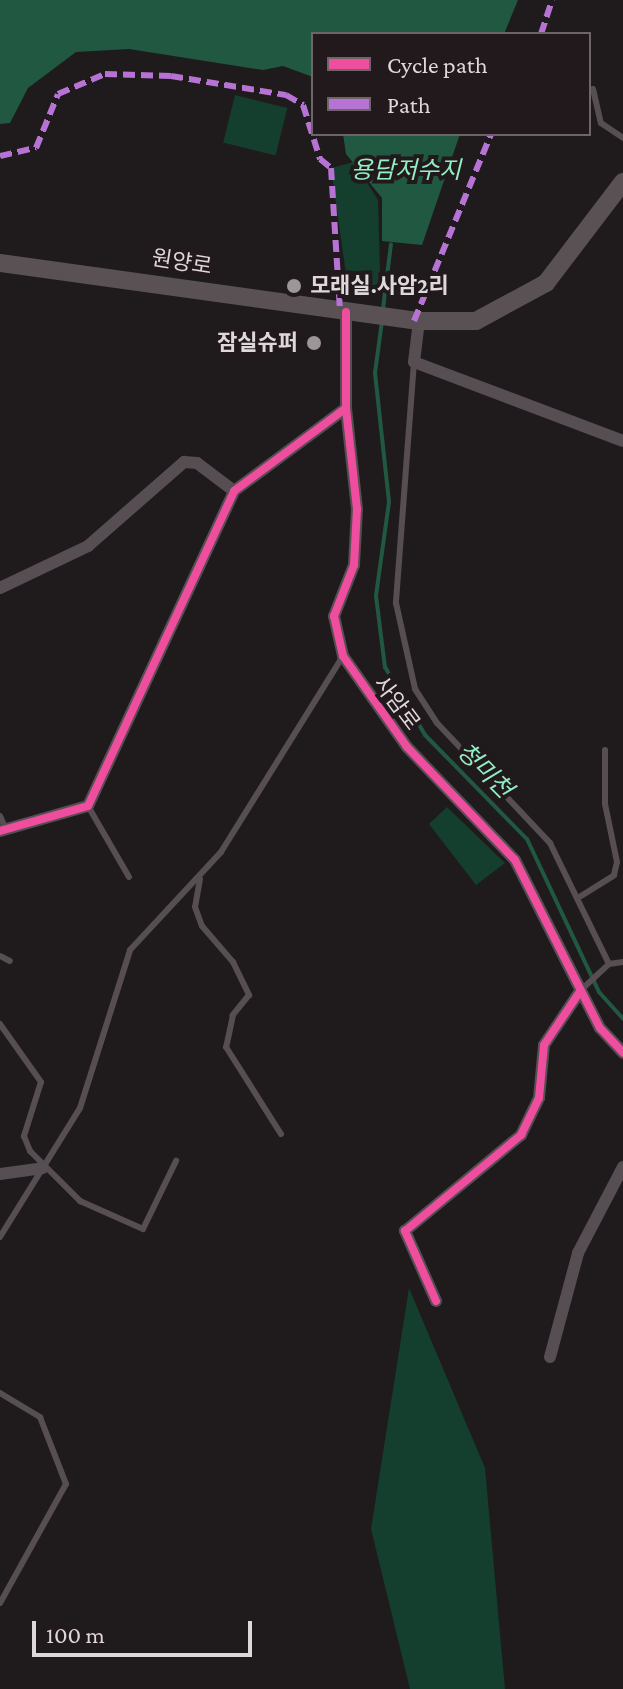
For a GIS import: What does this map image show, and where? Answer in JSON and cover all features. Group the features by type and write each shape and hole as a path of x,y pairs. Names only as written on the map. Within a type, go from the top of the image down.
{"main road":[{"path":"416,321 476,321 519,303 566,260 623,182"},
{"name":"원양로","path":"0,263 416,321"}],"street":[{"name":"사암로","path":"351,313 346,408 357,525 354,565 334,616 343,656 407,747 515,860 581,990 623,1053"},
{"path":"416,321 414,362 623,441"},
{"path":"2,825 88,806 234,491 346,408"},
{"path":"0,588 88,546 184,462 197,463 234,491"},
{"path":"436,1301 405,1231 521,1135 539,1098 544,1045 581,990"},
{"path":"550,1357 578,1253 623,1167"},
{"path":"0,1174 43,1168"}],"lane":[{"path":"593,89 601,123 623,138"},
{"path":"414,362 396,603 415,689 437,723 550,843 581,896 609,964"},
{"path":"0,1237 80,1108 130,950 200,879 343,656"},
{"path":"581,896 614,875 617,862 605,804 605,750"},
{"path":"88,806 129,877"},
{"path":"200,879 195,907 202,926 233,962 249,995 233,1015 226,1047 281,1134"},
{"path":"0,956 10,961"},
{"path":"581,990 609,964 623,962"},
{"path":"0,1024 41,1082 24,1136 43,1168 80,1201 143,1229 176,1161"},
{"path":"0,1393 40,1417 66,1484 0,1603"}],"shaded area":[{"path":"235,95 287,108 276,156 223,143"},
{"path":"354,162 378,200 380,273 378,285 367,287 346,274 331,168"},
{"path":"447,807 505,863 476,885 429,824"},
{"path":"409,1288 485,1468 505,1689 410,1689 371,1529"}],"water":[{"path":"0,0 518,0 505,32 311,32 311,76 283,66 263,70 129,49 76,52 28,88 10,123 0,124"},
{"name":"용담저수지","path":"343,136 459,136 422,245 382,241 382,198 346,154"}],"waterway":[{"name":"청미천","path":"383,309 391,244"},
{"name":"청미천","path":"382,321 375,373 389,502 376,596 385,667 425,735 527,839 599,992 623,1019"}],"marked path":[{"path":"542,32 552,0"},
{"path":"0,156 36,148 58,94 105,74 171,76 286,95 303,105 311,130"},
{"path":"313,136 320,159 331,168 340,312"},
{"path":"414,321 490,136"}],"cycle path":[{"path":"346,312 346,408 357,509 354,565 334,616 343,656 407,747 515,860 600,1028 623,1053"},
{"path":"0,831 88,806 234,491 346,408"},
{"path":"436,1301 405,1231 521,1135 539,1098 544,1045 581,990"}],"place":[{"name":"모래실.사암2리","path":"294,286"},
{"name":"잠실슈퍼","path":"314,343"}]}
